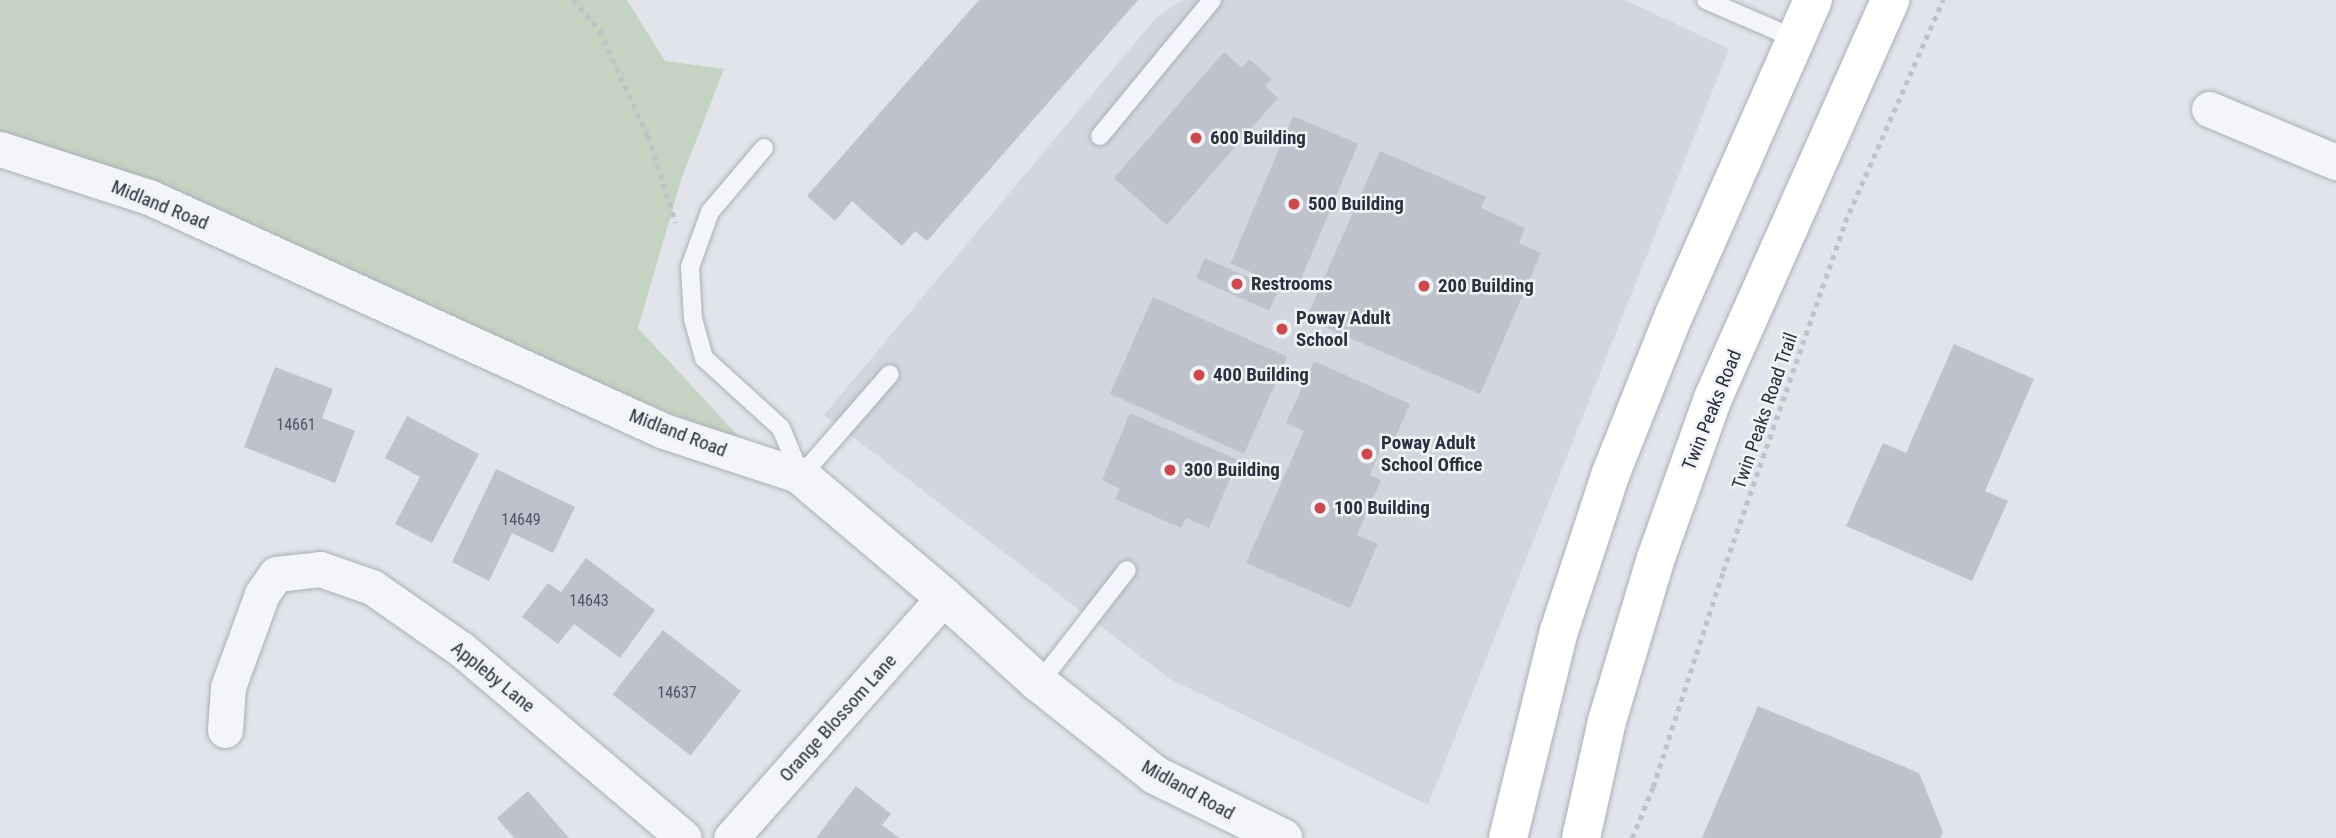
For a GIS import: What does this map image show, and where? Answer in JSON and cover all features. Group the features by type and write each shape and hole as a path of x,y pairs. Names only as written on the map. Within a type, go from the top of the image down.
{"main road":[{"path":"1508,838 1559,631 1611,473 1674,315 1813,0"},
{"name":"Twin Peaks Road","path":"1581,838 1615,696 1656,558 1713,398 1891,0"}],"street":[{"path":"2209,109 2336,162"},
{"name":"Midland Road","path":"0,149 149,197 664,431 801,476 944,597 1039,683 1155,775 1283,838"},
{"name":"Appleby Lane","path":"226,730 228,687 262,594 276,574 320,569 372,587 461,649 684,838"},
{"name":"Orange Blossom Lane","path":"731,838 944,597"}],"lane":[{"path":"1100,136 1212,0"},
{"path":"1706,0 1796,39"},
{"path":"764,148 710,212 690,267 693,319 704,358 781,428 801,476 890,374"},
{"path":"1039,683 1127,570"}],"path":[{"path":"573,0 600,31 648,136 690,267"},
{"name":"Twin Peaks Road Trail","path":"1632,838 1653,787 1723,571 1845,222 1943,0"}],"shaded area":[{"path":"1182,0 1625,0 1729,49 1428,805 1170,679 824,415 1155,19"}],"green space":[{"path":"0,0 627,0 665,61 724,69 682,177 638,328 745,443 0,142"}],"building":[{"path":"979,0 1138,0 927,241 915,231 902,246 852,201 835,221 807,196"},
{"name":"600 Building","path":"1224,52 1242,68 1249,59 1272,79 1265,86 1278,98 1167,225 1114,178"},
{"name":"500 Building","path":"1293,116 1358,144 1296,291 1230,263"},
{"name":"200 Building","path":"1380,151 1486,197 1481,208 1525,228 1519,243 1541,253 1480,394 1306,319"},
{"name":"Restrooms","path":"1205,258 1278,291 1269,311 1196,278"},
{"name":"400 Building","path":"1153,297 1287,357 1244,454 1110,394"},
{"path":"1954,344 2034,379 1985,491 2008,501 1972,581 1846,526 1883,443 1906,453"},
{"name":"100 Building","path":"1314,361 1410,404 1392,445 1384,441 1370,475 1381,480 1357,535 1378,544 1350,608 1246,563 1304,431 1286,423"},
{"path":"275,367 333,389 322,418 355,431 335,483 244,447"},
{"name":"300 Building","path":"1130,413 1238,460 1209,528 1186,518 1181,528 1115,499 1120,489 1102,480"},
{"path":"407,416 479,454 432,543 395,524 420,477 385,458"},
{"path":"496,469 575,507 553,553 512,533 489,581 452,562"},
{"path":"586,558 655,610 620,658 574,624 558,644 522,617 548,583 561,592"},
{"path":"663,630 741,691 691,756 613,695"},
{"path":"1758,706 1919,773 1943,832 1940,838 1702,838"},
{"path":"856,786 891,814 882,825 899,838 816,838"},
{"path":"528,791 569,838 514,838 497,818"}],"place":[{"name":"600 Building","path":"1196,138"},
{"name":"500 Building","path":"1294,204"},
{"name":"Restrooms","path":"1237,284"},
{"name":"200 Building","path":"1424,286"},
{"name":"Poway Adult School","path":"1282,329"},
{"name":"400 Building","path":"1199,375"},
{"name":"Poway Adult School Office","path":"1367,454"},
{"name":"300 Building","path":"1170,470"},
{"name":"100 Building","path":"1320,508"}]}
